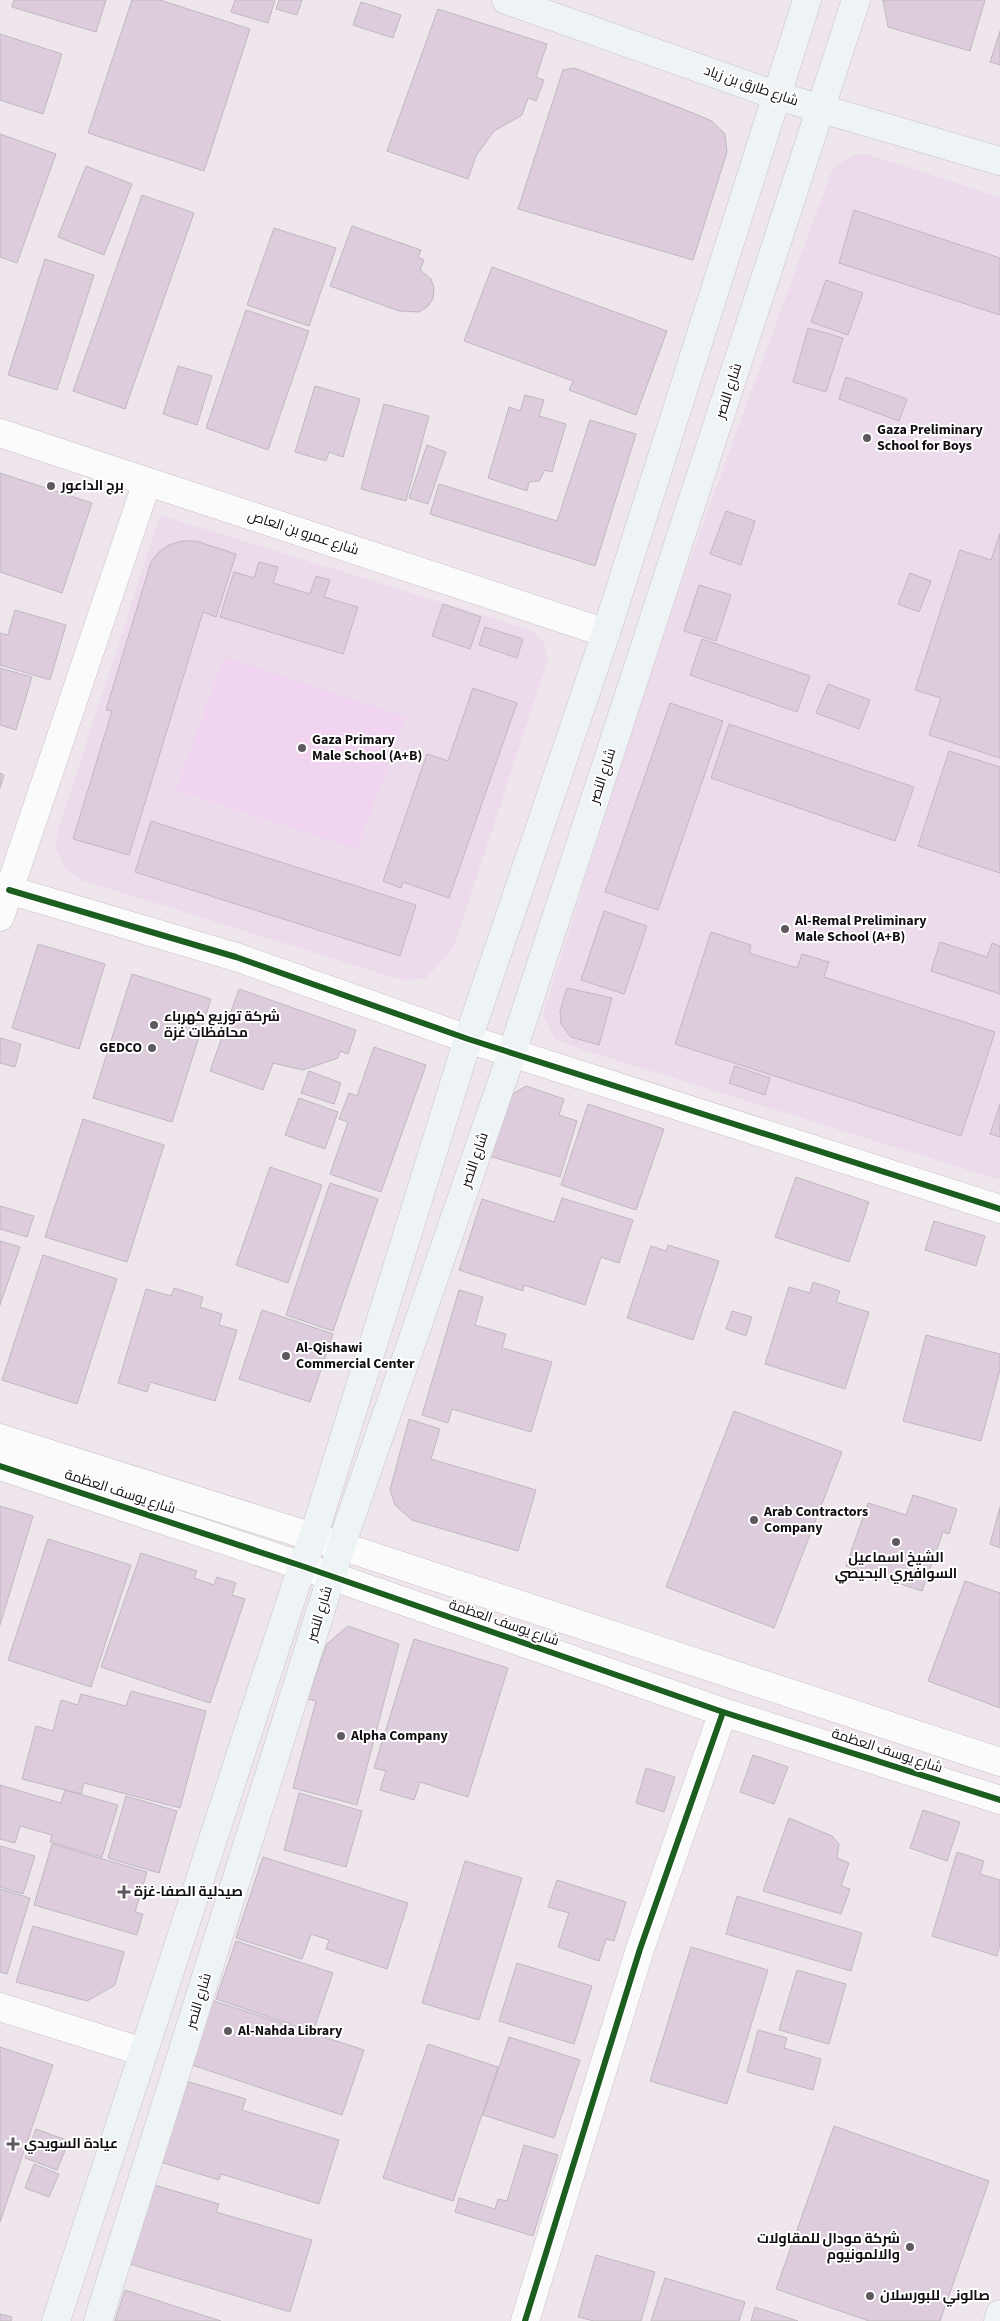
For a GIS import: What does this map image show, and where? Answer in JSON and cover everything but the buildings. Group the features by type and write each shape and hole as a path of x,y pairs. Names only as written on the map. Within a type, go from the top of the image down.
{"main road":[{"name":"شارع طارق بن زياد","path":"506,0 778,96 1000,161"},
{"path":"56,2321 302,1566 313,1538 468,1039 606,633 807,0"},
{"name":"شارع النصر","path":"98,2321 341,1546 512,1053 856,0"},
{"path":"998,2321 1000,2314"}],"street":[{"name":"شارع عمرو بن العاص","path":"0,433 606,633"},
{"path":"0,917 147,482"},
{"path":"9,890 236,957 468,1039 1000,1209"},
{"name":"شارع يوسف العظمة","path":"0,1438 341,1546 1000,1762"},
{"name":"شارع يوسف العظمة","path":"0,1466 332,1576 723,1712 1000,1800"},
{"path":"525,2321 640,1949 723,1712"},
{"path":"0,2007 143,2052"}],"shaded area":[{"path":"855,155 869,155 1000,197 1000,1180 584,1050 555,1039 543,1015 647,678 830,175 837,164"},
{"name":"Gaza Primary Male School (A+B)","path":"160,515 531,630 544,643 548,661 453,948 426,978 405,981 81,880 65,868 56,850 57,834"},
{"path":"224,657 406,717 357,849 176,790"}],"cycle path":[{"path":"9,890 236,957 468,1039 1000,1209"},
{"path":"0,1466 302,1566 723,1712 1000,1800"},
{"path":"525,2321 640,1949 723,1712"}],"place":[{"name":"Gaza Preliminary School for Boys","path":"867,438"},
{"name":"برج الداعور","path":"51,486"},
{"name":"Gaza Primary Male School (A+B)","path":"302,748"},
{"name":"Al-Remal Preliminary Male School (A+B)","path":"785,929"},
{"name":"شركة توزيع كهرباء محافظات غزة","path":"154,1025"},
{"name":"GEDCO","path":"152,1048"},
{"name":"Al-Qishawi Commercial Center","path":"286,1356"},
{"name":"Arab Contractors Company","path":"754,1520"},
{"name":"الشيخ اسماعيل السوافيري البحيصي","path":"896,1542"},
{"name":"Alpha Company","path":"341,1736"},
{"name":"صيدلية الصفا-غزة","path":"124,1892"},
{"name":"Al-Nahda Library","path":"228,2031"},
{"name":"عيادة السويدي","path":"13,2144"},
{"name":"شركة مودال للمقاولات والالمونيوم","path":"910,2247"},
{"name":"صالوني للبورسلان","path":"870,2296"}]}
